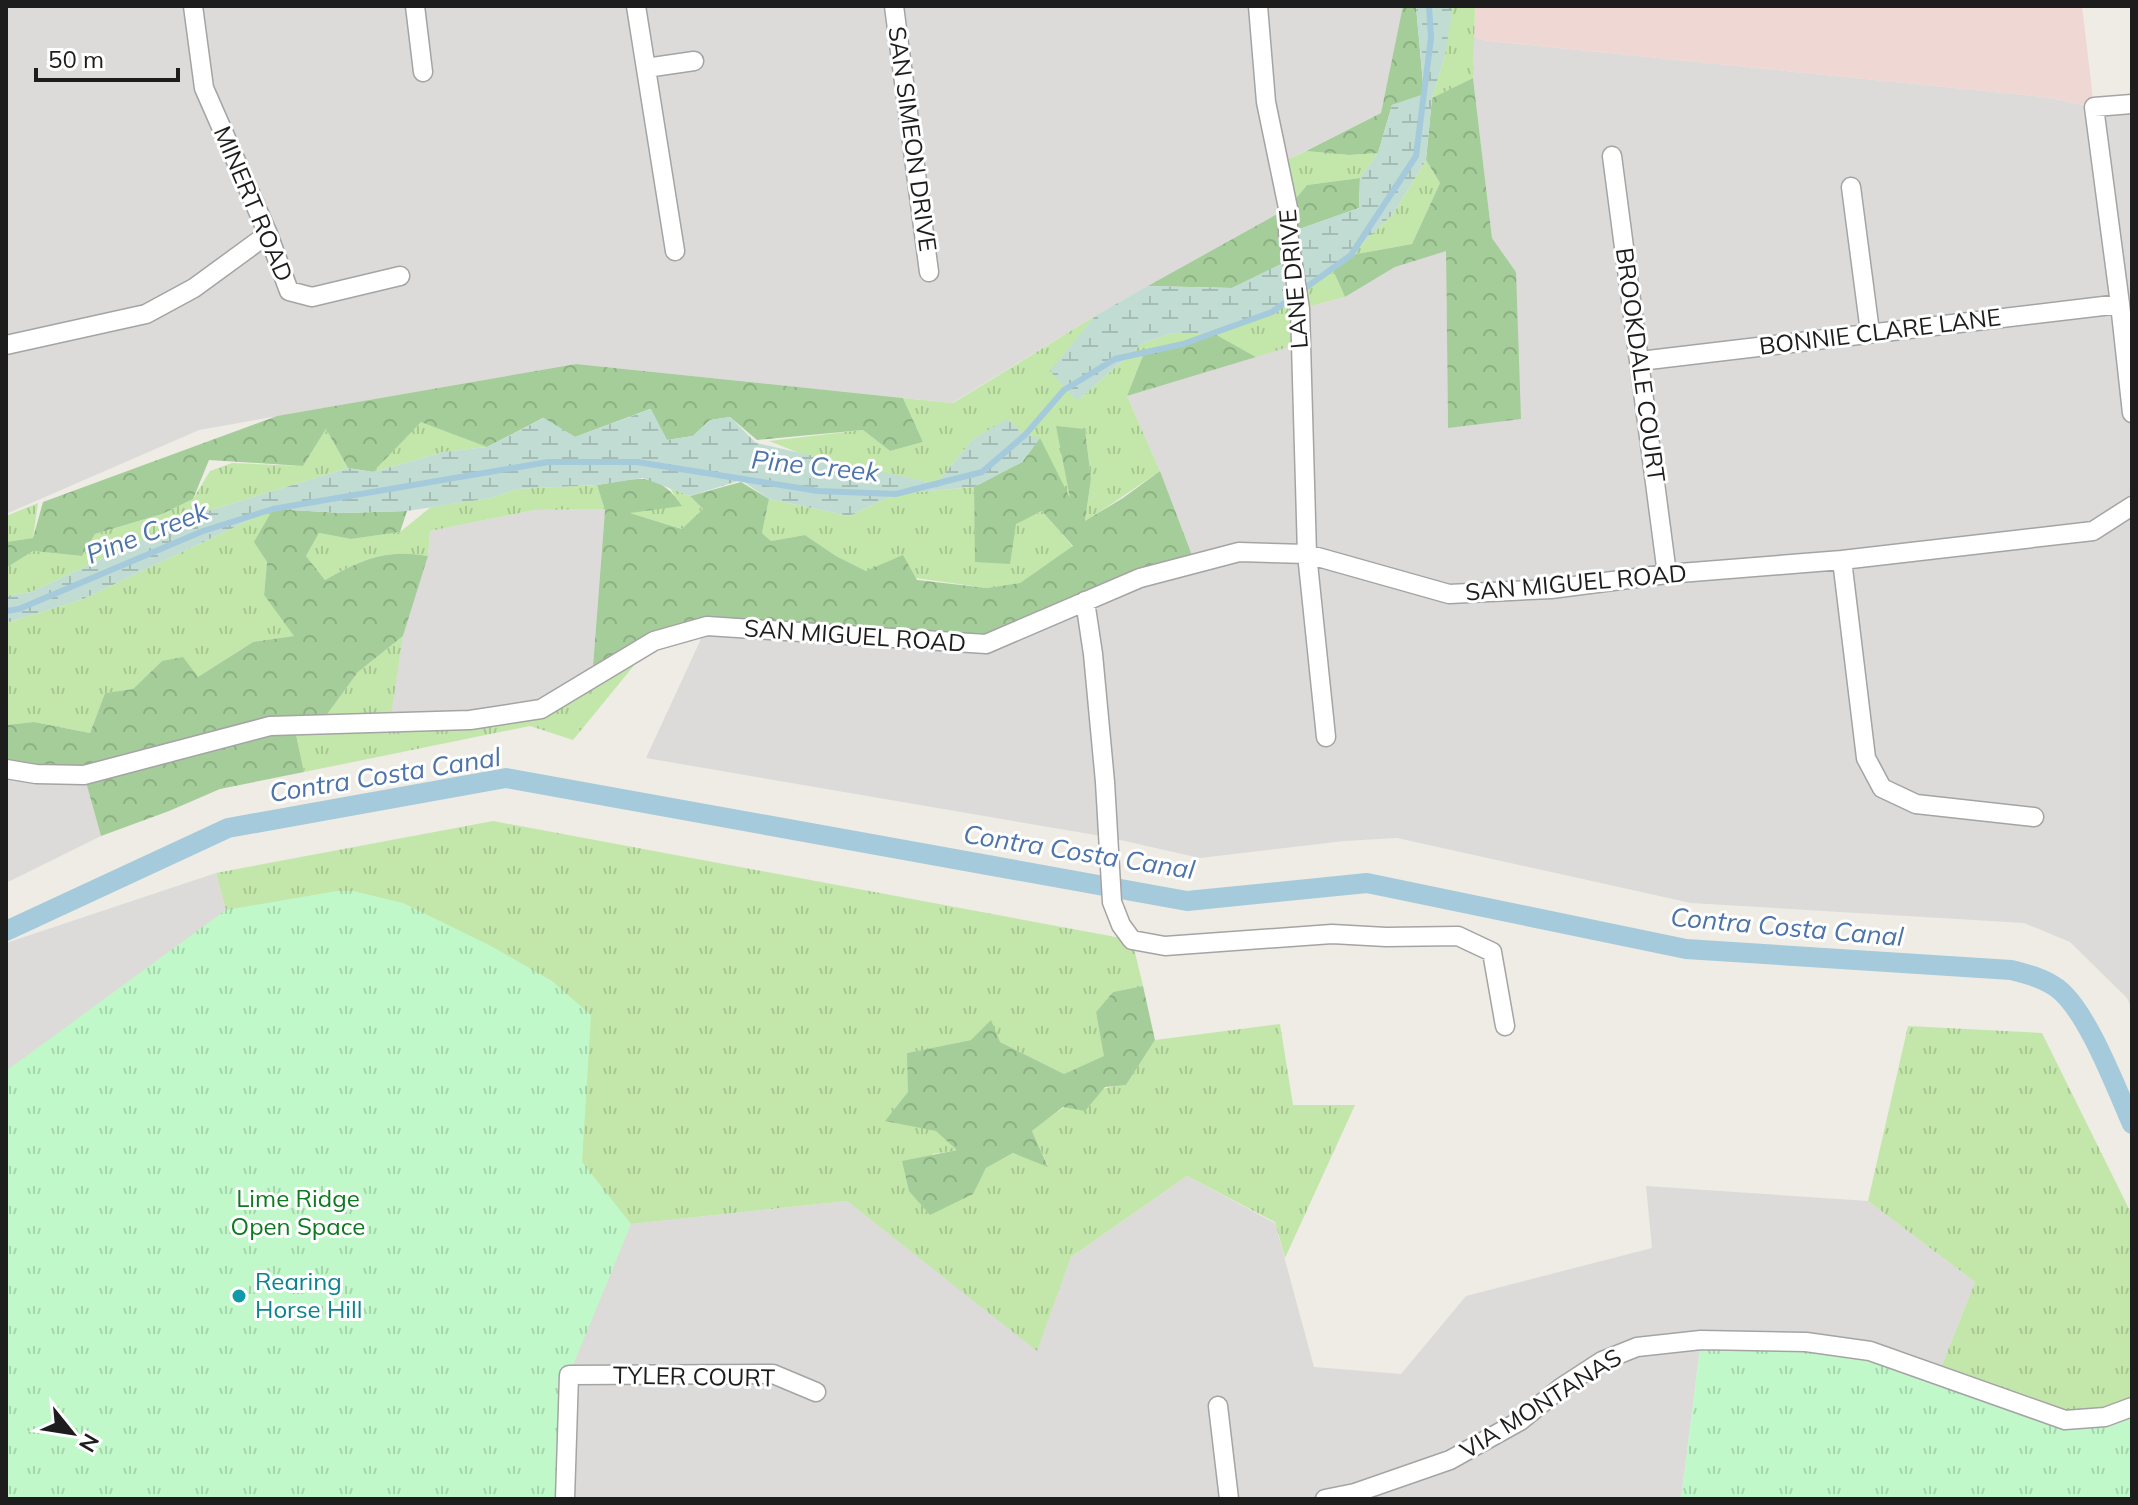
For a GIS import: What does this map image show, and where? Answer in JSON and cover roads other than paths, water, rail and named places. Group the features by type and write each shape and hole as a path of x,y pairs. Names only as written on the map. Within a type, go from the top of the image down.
{"street":[{"name":"MINERT ROAD","path":"193,6 204,88 268,234 289,291 312,297 400,276"},
{"path":"415,6 423,72"},
{"path":"636,6 675,251"},
{"name":"SAN SIMEON DRIVE","path":"894,6 929,272"},
{"name":"LANE DRIVE","path":"1258,6 1266,102 1288,208 1288,233 1300,309 1307,554 1326,737"},
{"path":"646,68 694,61"},
{"path":"2132,104 2094,107 2132,413"},
{"name":"BROOKDALE COURT","path":"1612,156 1667,574"},
{"path":"1851,187 1870,332"},
{"path":"6,345 146,314 194,288 268,234"},
{"name":"BONNIE CLARE LANE","path":"1640,361 2120,304"},
{"name":"SAN MIGUEL ROAD","path":"6,769 36,774 84,775 270,726 470,720 541,709 654,641 707,626 986,644 1140,578 1239,552 1307,554 1449,594 1551,589 1667,574 1842,560 2093,531 2132,506"},
{"path":"1842,560 1866,758 1882,788 1916,804 2034,817"},
{"path":"1085,601 1105,782 1112,902 1121,925 1132,940 1165,946 1332,934 1458,936 1492,952 1505,1026"},
{"name":"VIA MONTANAS","path":"1325,1499 1355,1493 1450,1460 1520,1421 1562,1387 1602,1361 1637,1347 1701,1340 1806,1342 1870,1351 2065,1420 2105,1417 2132,1407"},
{"name":"TYLER COURT","path":"565,1499 569,1375 773,1374 816,1392"},
{"path":"1218,1406 1229,1499"}],"waterway":[{"name":"Pine Creek","path":"6,611 19,609 203,531 273,509 548,462 637,462 818,491 896,494 982,472 1025,435 1064,390 1115,359 1183,344 1272,312 1351,255 1416,156 1431,38 1429,6"},
{"name":"Contra Costa Canal","path":"6,931 228,828 506,778 1187,901 1367,883 1686,949 2011,970 2046,982 2068,999 2090,1031 2132,1124"}],"place":[{"name":"Rearing Horse Hill","path":"239,1296"}],"park label":[{"name":"Lime Ridge Open Space","path":"298,1213"}]}
